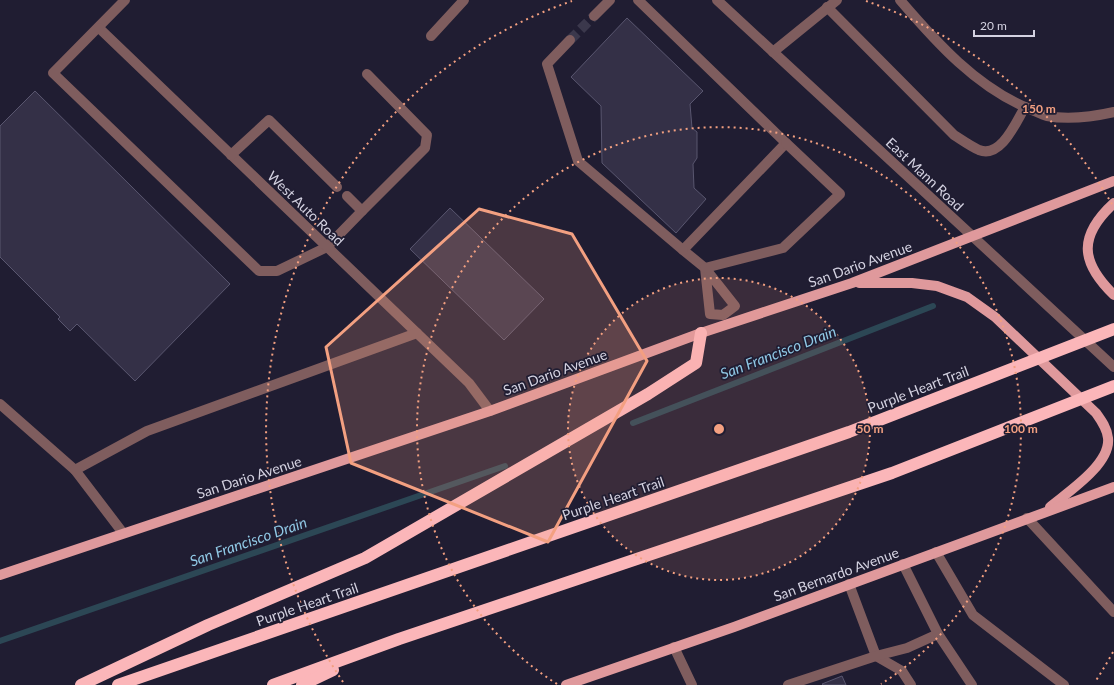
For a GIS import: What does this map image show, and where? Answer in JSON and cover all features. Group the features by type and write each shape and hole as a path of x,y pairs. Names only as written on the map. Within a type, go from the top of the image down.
{"highway":[{"name":"Purple Heart Trail","path":"118,685 842,434 1114,329"},
{"path":"81,685 208,625 365,558 634,402 696,363 701,333"},
{"path":"273,685 399,639 892,473 1114,386"},
{"path":"302,685 399,639"}],"main road":[{"name":"San Dario Avenue","path":"0,574 490,411 701,333 724,320 852,282 1114,181"},
{"path":"1114,203 1094,224 1087,247 1090,266 1100,281 1114,295"},
{"path":"852,282 912,283 937,286 967,297 995,317 1096,413 1105,426 1108,436 1108,446 1104,457 1089,475 1044,512"},
{"name":"San Bernardo Avenue","path":"570,684 1114,487"}],"street":[{"path":"125,0 99,28 53,72 259,271 277,271 327,247 425,148 427,135 367,74"},
{"path":"431,36 464,0"},
{"path":"594,16 610,0"},
{"path":"638,0 840,194 783,248 705,268"},
{"name":"East Mann Road","path":"717,0 1114,367"},
{"path":"773,52 836,0"},
{"path":"900,0 925,29 958,62 1011,102 1047,116 1088,118 1114,112"},
{"path":"827,7 954,135 980,150 990,151 1002,144 1025,107"},
{"name":"West Auto Road","path":"99,28 469,382 490,411"},
{"path":"570,40 547,64 578,161 705,268 735,306 724,320 710,314 705,268"},
{"path":"231,155 269,120 337,187"},
{"path":"684,250 786,143"},
{"path":"347,196 362,211"},
{"path":"75,470 147,431 417,333"},
{"path":"0,404 75,470 123,534"},
{"path":"1027,518 1114,612"},
{"path":"936,552 973,614 1064,685"},
{"path":"903,564 938,634 972,685"},
{"path":"849,584 876,656 902,671 911,685"},
{"path":"788,685 876,656 907,648 938,634"},
{"path":"674,647 692,685"}],"highlighted area":[{"path":"479,209 572,234 647,361 548,542 351,463 326,347"}],"building":[{"path":"627,18 703,91 690,104 692,128 697,132 697,158 693,164 694,188 706,199 676,233 602,163 601,106 571,77"},
{"path":"35,91 230,284 135,381 77,324 70,331 58,319 60,317 0,257 0,126"},
{"path":"450,208 544,299 504,340 410,249"},
{"path":"842,676 846,685 822,684"}],"waterway":[{"name":"San Francisco Drain","path":"633,423 933,306"},
{"name":"San Francisco Drain","path":"0,641 505,466"}],"tunnel":[{"path":"570,40 594,16"}]}
